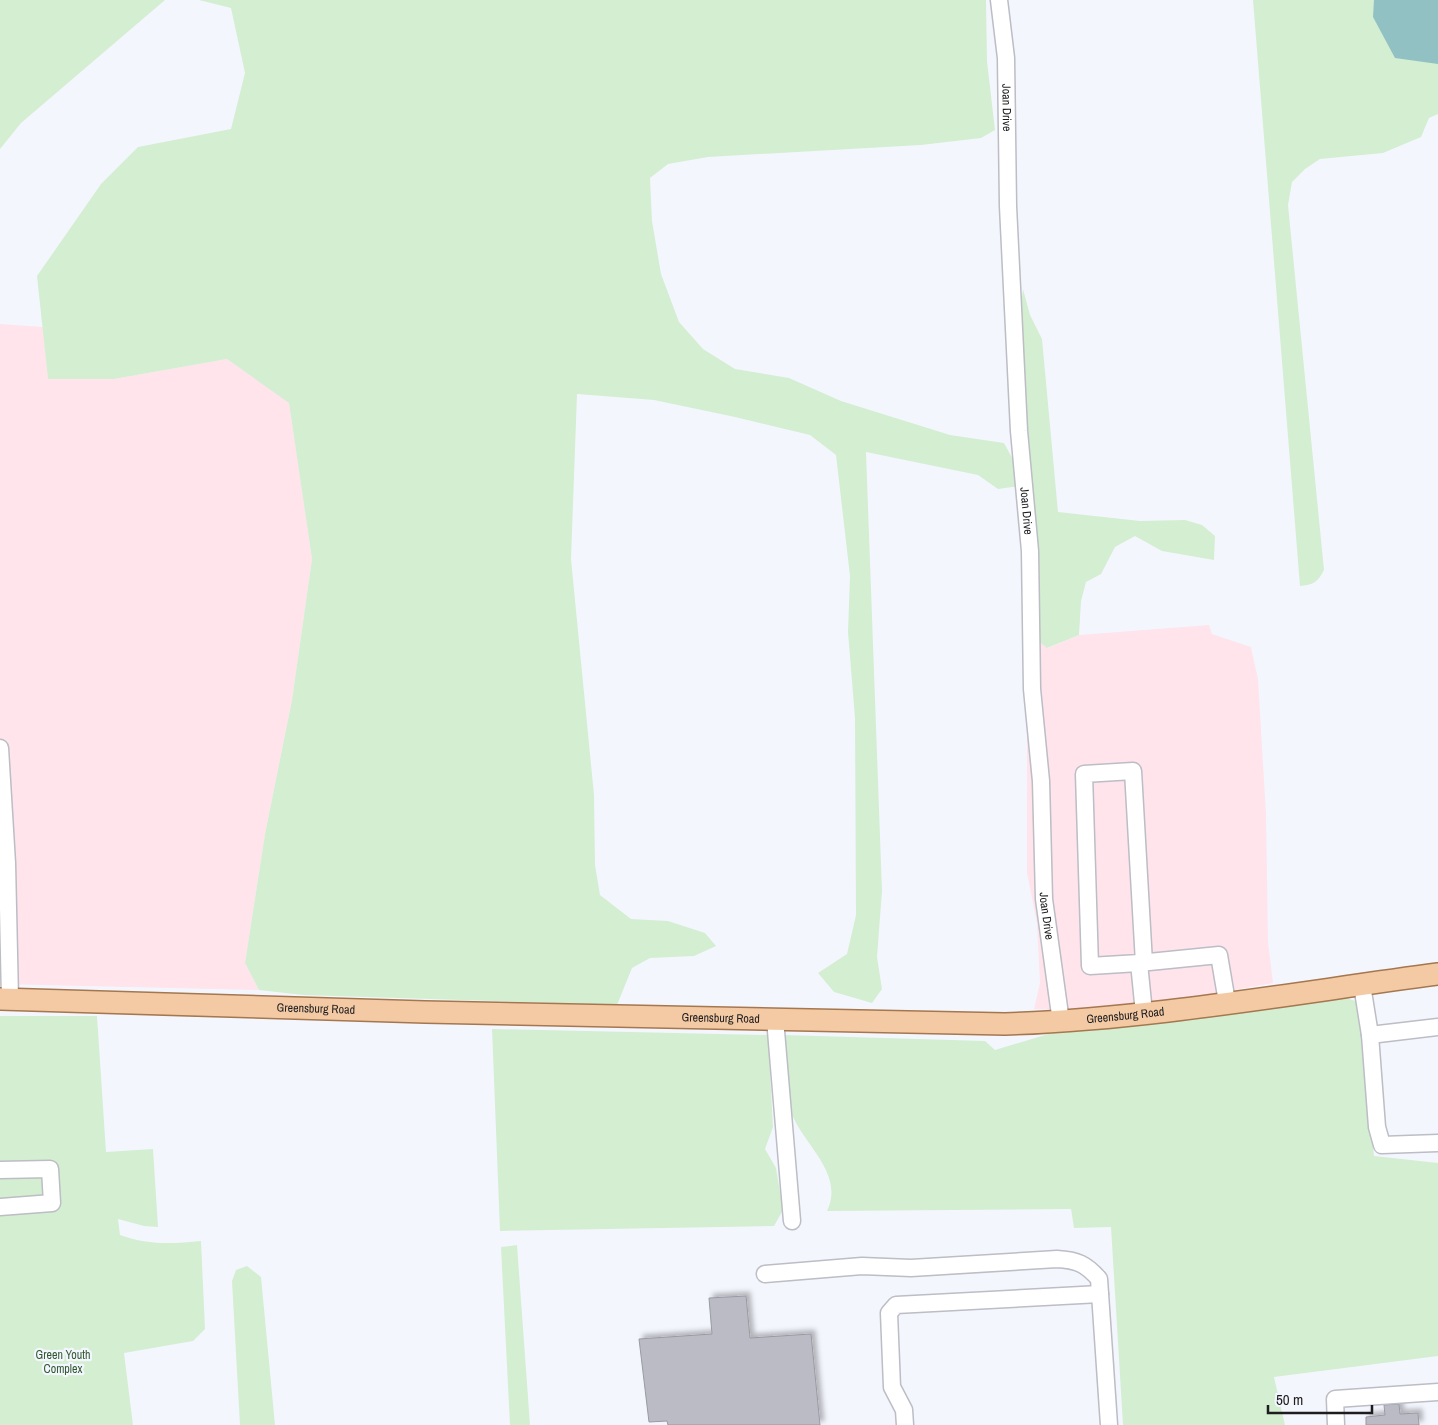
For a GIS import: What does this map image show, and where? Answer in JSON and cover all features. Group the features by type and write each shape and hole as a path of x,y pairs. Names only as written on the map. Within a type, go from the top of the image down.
{"main road":[{"name":"Greensburg Road","path":"5,999 273,1008 1005,1024 1061,1022 1144,1013 1438,974"}],"lane":[{"name":"Joan Drive","path":"999,0 1006,58 1008,206 1019,431 1030,551 1032,689 1041,781 1043,891 1047,936 1061,1022"},
{"path":"0,748 7,863 5,999"},
{"path":"1144,1013 1142,963 1133,771 1084,774 1090,966 1142,963 1219,955 1227,1002"},
{"path":"1362,985 1370,1035 1377,1127 1382,1145 1438,1143"},
{"path":"775,1019 792,1221"},
{"path":"1370,1035 1438,1027"},
{"path":"0,1170 50,1169 52,1203 0,1207"},
{"path":"765,1274 862,1266 911,1268 1057,1259 1076,1260 1089,1267 1099,1279 1109,1425"},
{"path":"905,1425 904,1410 892,1387 889,1312 896,1305 1100,1294"},
{"path":"1336,1425 1335,1400 1438,1392"}],"shaded area":[{"path":"0,324 43,327 48,378 114,379 227,359 289,402 312,559 292,700 265,834 245,963 259,990 0,984"},
{"path":"1209,625 1212,634 1251,647 1258,679 1266,814 1268,942 1273,983 1184,999 1084,1010 1034,1009 1040,983 1037,923 1027,873 1027,717 1035,638 1048,648 1079,635"}],"green space":[{"path":"0,0 165,0 21,123 0,149"},
{"path":"199,0 986,0 987,61 995,130 981,138 921,145 708,157 668,164 650,178 652,221 661,274 679,322 703,349 735,369 789,378 841,401 950,435 1004,443 1017,467 1019,486 998,489 978,475 866,452 882,891 877,957 882,989 872,1003 834,992 818,973 847,954 856,915 855,718 848,632 850,576 836,455 810,435 735,417 654,400 577,394 571,559 594,795 595,865 600,895 631,919 668,921 705,933 716,946 694,956 650,958 632,968 617,1005 303,995 259,990 245,963 265,834 292,700 312,559 289,403 227,359 114,379 48,379 37,276 101,184 138,147 231,129 245,73 231,8"},
{"path":"1253,0 1438,0 1438,114 1429,118 1421,137 1383,153 1320,159 1305,169 1292,182 1288,205 1324,570 1315,582 1300,586"},
{"path":"1023,289 1030,315 1042,339 1058,512 1140,521 1185,520 1202,525 1215,536 1214,560 1162,551 1135,536 1115,547 1101,574 1086,582 1081,601 1079,635 1047,648 1035,638 1019,431 1021,304"},
{"path":"1339,996 1359,1002 1374,1156 1438,1163 1438,1356 1274,1377 1285,1425 1123,1425 1111,1227 1074,1228 1071,1209 827,1211 831,1197 831,1184 827,1172 797,1124 789,1105 784,1035 985,1041 995,1050 1055,1032"},
{"name":"Green Youth Complex","path":"0,1016 97,1016 106,1152 153,1149 158,1227 144,1226 118,1219 120,1235 140,1241 160,1243 201,1241 205,1329 193,1341 124,1353 133,1425 0,1425"},
{"path":"492,1029 768,1035 773,1127 765,1149 776,1168 783,1210 774,1226 500,1231"},
{"path":"517,1245 530,1425 510,1425 501,1247"},
{"path":"247,1266 261,1277 275,1425 240,1425 232,1281 236,1270"}],"water":[{"path":"1374,0 1438,0 1438,64 1395,58 1373,17"}],"building":[{"path":"746,1296 750,1338 811,1334 820,1425 668,1425 667,1421 649,1422 639,1339 712,1334 709,1298"},
{"path":"1399,1404 1400,1414 1418,1413 1419,1425 1366,1425 1366,1417 1385,1415 1384,1405"}]}
